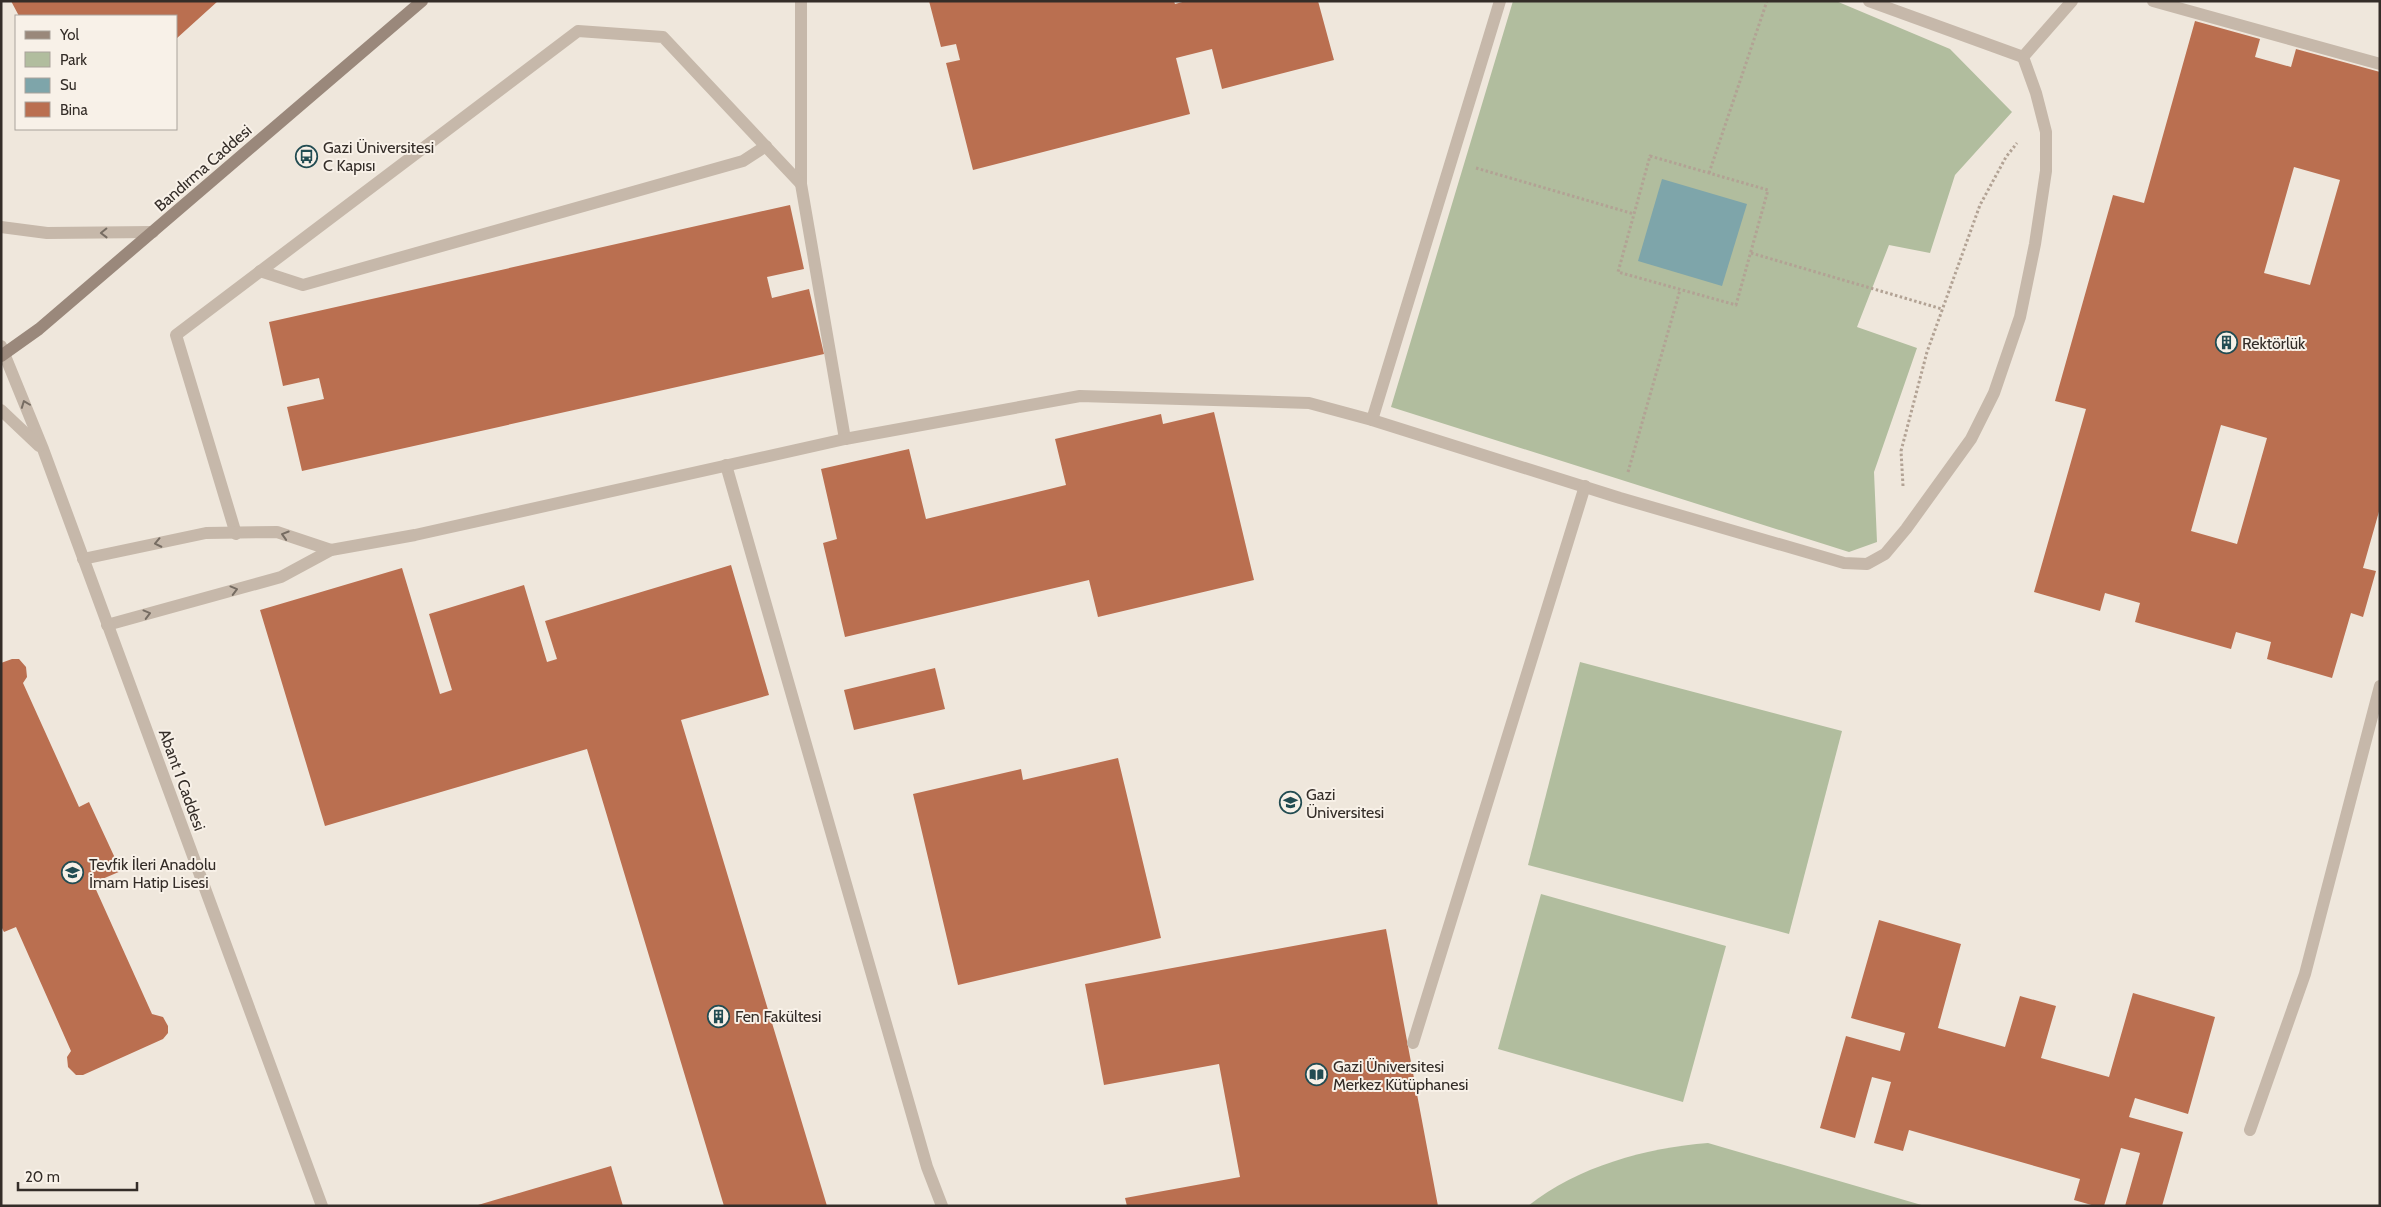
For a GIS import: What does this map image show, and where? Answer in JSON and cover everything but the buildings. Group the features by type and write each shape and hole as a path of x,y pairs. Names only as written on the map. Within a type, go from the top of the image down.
{"main road":[{"name":"Bandırma Caddesi","path":"2,352 39,329 422,1"}],"street":[{"path":"802,1 801,184 845,439"},
{"path":"1372,420 1500,1"},
{"path":"1869,1 2023,57"},
{"path":"2023,57 2072,1"},
{"path":"2153,1 2380,64"},
{"path":"236,534 176,335 578,31 663,37 801,184"},
{"path":"107,625 281,578 331,550 416,536 726,464 845,439 1080,396 1310,403 1372,420 1620,498 1844,563 1867,564 1885,554 1906,529 1971,439 1994,393 2020,317 2035,244 2046,171 2046,132 2042,112 2023,57"},
{"path":"260,271 303,285 743,160 766,146"},
{"path":"1,227 47,234 153,232"},
{"name":"Abant 1 Caddesi","path":"2,352 43,449 322,1206"},
{"name":"Abant 1 Caddesi","path":"1,410 43,449"},
{"path":"726,464 927,1167 942,1206"},
{"path":"1413,1043 1585,486"},
{"path":"83,559 206,533 277,532 331,550"},
{"path":"2250,1130 2305,974 2380,686"}],"path":[{"path":"1709,173 1767,1"},
{"path":"1906,529 1901,451 1927,352 1980,205 2006,157 2042,112"},
{"path":"1650,156 1709,173 1768,190 1736,305 1618,272 1650,156"},
{"path":"1451,161 1634,214"},
{"path":"1751,252 1942,309"},
{"path":"1620,498 1680,290"}],"green space":[{"path":"1513,1 1836,1 1950,49 2012,112 1955,175 1930,253 1889,245 1857,327 1917,348 1874,472 1877,542 1849,552 1391,407"},
{"path":"1580,662 1842,731 1789,934 1528,865"},
{"path":"1541,894 1726,946 1683,1102 1498,1049"},
{"path":"1708,1143 1925,1206 1528,1206 1568,1180 1614,1161 1661,1149"}],"water":[{"path":"1662,179 1747,204 1722,286 1638,261"}],"place":[{"name":"Gazi Üniversitesi C Kapısı","path":"307,156"},
{"name":"Rektörlük","path":"2226,343"},
{"name":"Gazi Üniversitesi","path":"1290,803"},
{"name":"Tevfik İleri Anadolu İmam Hatip Lisesi","path":"73,873"},
{"name":"Fen Fakültesi","path":"719,1016"},
{"name":"Gazi Üniversitesi Merkez Kütüphanesi","path":"1317,1075"}]}
